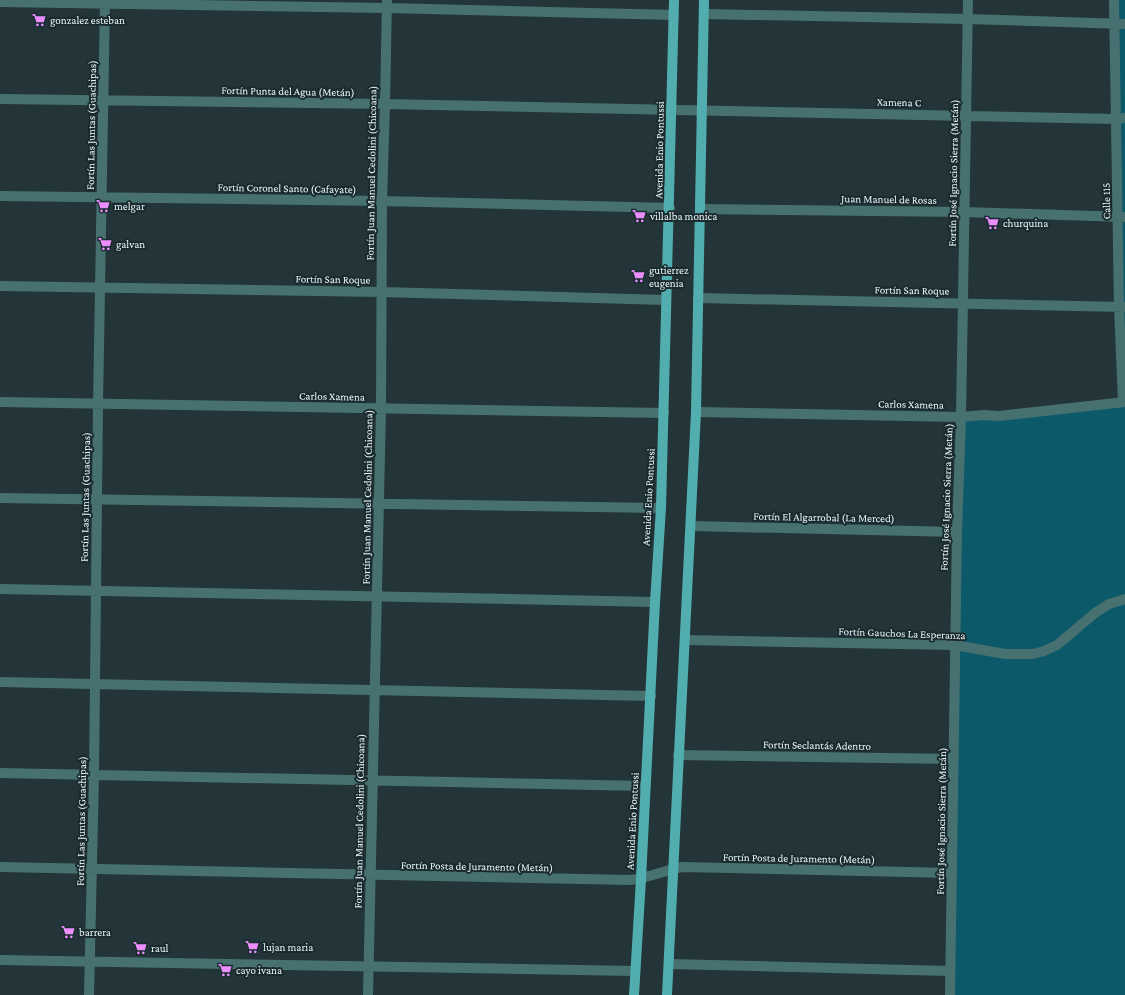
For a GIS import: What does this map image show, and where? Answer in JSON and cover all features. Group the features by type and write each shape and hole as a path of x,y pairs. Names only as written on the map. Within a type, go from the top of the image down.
{"main road":[{"name":"Avenida Enio Pontussi","path":"634,995 661,508 666,300 670,208 674,0"},
{"path":"667,995 696,412 704,0"}],"street":[{"name":"Fortín José Ignacio Sierra (Metán)","path":"950,995 957,532 961,417 968,0"},
{"name":"Calle 115","path":"1114,0 1114,24 1121,118 1124,402"},
{"path":"0,2 387,4 674,15"},
{"name":"Fortín Las Juntas (Guachipas)","path":"89,995 94,775 94,683 105,2"},
{"name":"Fortín Juan Manuel Cedolini (Chicoana)","path":"368,995 381,409 382,201 386,104 387,4"},
{"path":"704,14 967,19 1125,24"},
{"name":"Fortín Punta del Agua (Metán)","path":"0,99 386,104 672,111"},
{"name":"Xamena C","path":"672,111 1121,118"},
{"name":"Fortín Coronel Santo (Cafayate)","path":"0,196 382,201 670,208"},
{"name":"Juan Manuel de Rosas","path":"700,209 964,212 1122,216"},
{"name":"Fortín San Roque","path":"0,286 101,289 381,292 666,300"},
{"name":"Fortín San Roque","path":"698,298 1122,307"},
{"name":"Carlos Xamena","path":"0,402 98,405 664,413"},
{"name":"Carlos Xamena","path":"696,412 961,417 984,415 999,416 1124,402"},
{"path":"0,498 661,508"},
{"name":"Fortín El Algarrobal (La Merced)","path":"691,526 957,532"},
{"path":"0,589 655,602"},
{"name":"Fortín Gauchos La Esperanza","path":"685,640 955,645 1005,654 1033,654 1057,645 1095,613 1109,604 1125,599"},
{"path":"0,682 650,696"},
{"name":"Fortín Seclantás Adentro","path":"678,755 954,759"},
{"path":"0,773 646,786"},
{"name":"Fortín Posta de Juramento (Metán)","path":"0,867 371,876 630,880 641,879 683,867 952,873"},
{"path":"0,960 635,971"},
{"path":"669,964 950,971"}],"shaded area":[{"path":"1115,0 1125,0 1125,995 953,995 963,419 1122,405"}],"place":[{"name":"gonzalez esteban","path":"39,20"},
{"name":"melgar","path":"103,206"},
{"name":"villalba monica","path":"639,216"},
{"name":"churquina","path":"992,223"},
{"name":"galvan","path":"105,244"},
{"name":"gutierrez eugenia","path":"638,276"},
{"name":"barrera","path":"68,932"},
{"name":"lujan maria","path":"252,947"},
{"name":"raul","path":"140,948"},
{"name":"cayo ivana","path":"225,970"}]}
